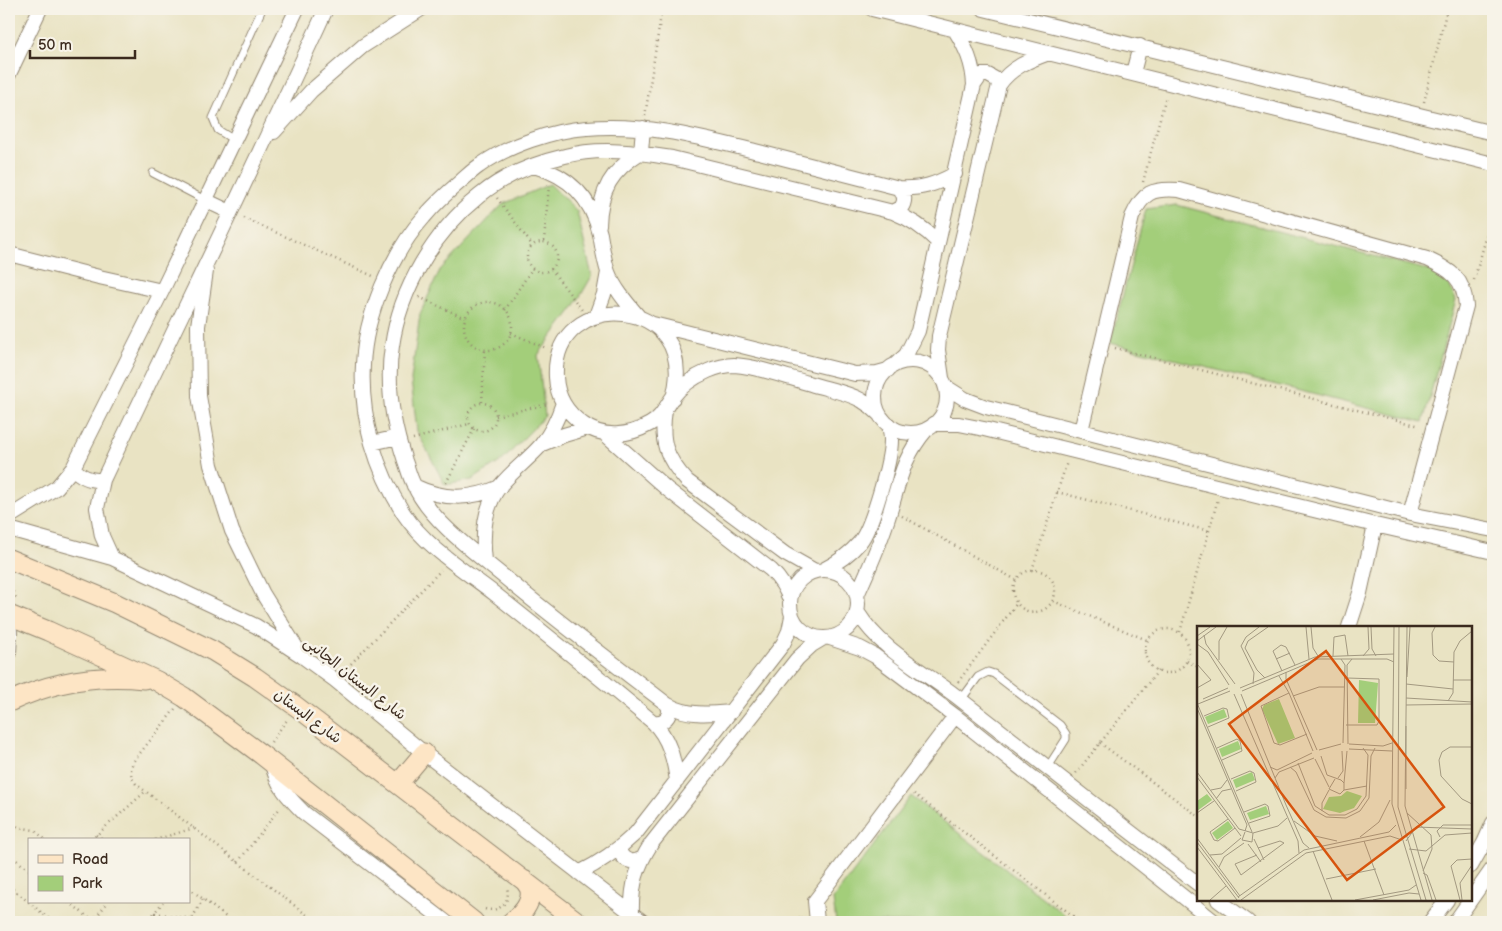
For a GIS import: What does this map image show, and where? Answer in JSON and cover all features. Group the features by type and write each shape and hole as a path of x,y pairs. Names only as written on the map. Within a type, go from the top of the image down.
{"street":[{"path":"9,74 40,9"},
{"path":"9,517 57,487 73,468 162,291 297,9"},
{"path":"112,558 102,536 97,508 102,480 208,256 265,142 326,9"},
{"path":"265,142 311,91 355,53 421,9"},
{"path":"872,9 1493,164"},
{"path":"984,9 1493,133"},
{"path":"879,414 876,397 877,387 881,378 909,349 918,331 974,84 974,70 970,56 955,30"},
{"path":"1133,73 1140,46"},
{"path":"632,913 631,895 635,877 641,859 651,844 797,659 812,645 842,634 852,625 858,614 858,595 878,547 907,457 930,427 941,417 945,407 947,397 938,357 939,336 999,85 1005,76 1018,67 1050,52"},
{"path":"974,84 981,76 988,75 997,80 999,85"},
{"path":"677,781 662,730 450,560 418,531 405,515 386,480 372,443 364,404 363,364 369,326 384,281 399,252 422,218 479,166 512,148 547,136 583,128 620,126 682,133 899,188 918,189 938,184 955,174"},
{"path":"599,231 602,200 607,185 622,166 641,152 643,128"},
{"path":"731,712 690,713 668,705 575,635 485,561 447,528 426,505 414,486 398,440 390,395 391,347 407,291 426,257 454,219 480,195 503,179 533,166 566,156 599,151 641,152 682,160 893,212 910,219 925,229 938,242"},
{"path":"533,166 564,178 587,201 599,231 608,272 621,295 638,316"},
{"path":"893,212 901,208 904,200 902,191 899,188"},
{"path":"1081,431 1132,216 1144,196 1154,190 1178,190 1427,259 1452,272 1461,284 1466,306 1410,514"},
{"path":"205,200 230,212"},
{"path":"208,256 198,326 199,396 210,465 232,531 263,594 302,656"},
{"path":"10,259 162,291"},
{"path":"593,317 604,294 608,272"},
{"path":"673,398 677,382 677,365 672,349 664,334 651,323 638,316 617,313 593,317 571,333 559,353 555,369 556,385 562,402 574,418 588,428 604,434 622,435 638,431 653,422 689,381 709,370 732,365 753,368 851,396 871,406 889,425 907,433 947,423 971,426 1375,526 1493,552"},
{"path":"651,323 855,374 866,375 906,362 916,362 935,370 944,382 975,404 1410,514 1493,530"},
{"path":"485,561 483,548 488,510 500,487 541,444 554,425 562,402"},
{"path":"665,410 662,426 668,457 683,476 785,554 819,570 834,571 845,576 858,595"},
{"path":"790,600 796,585 808,574 838,562 850,553 861,541 869,527 880,493 891,446 889,425"},
{"path":"541,444 588,428"},
{"path":"578,873 600,863 636,833 781,646 786,638 792,616 790,600 783,584 771,570 667,489 604,434"},
{"path":"372,443 398,440"},
{"path":"73,468 83,477 96,481 102,480"},
{"path":"414,486 439,495 464,497 488,492 500,487"},
{"path":"1316,511 1322,492"},
{"path":"1349,626 1360,593 1375,526"},
{"name":"شارع البستان الجانبى","path":"9,529 112,558 256,626 335,680 424,753 644,922"},
{"name":"شارع البستان","path":"9,559 115,603 213,651 255,677 578,922"},
{"path":"517,612 529,597"},
{"path":"858,614 864,624 880,640 1197,881"},
{"path":"792,616 800,629 814,638 847,643 870,653 955,716 1215,922"},
{"path":"9,653 9,617 48,631 157,681 184,697 267,759 474,922"},
{"path":"870,653 880,640"},
{"path":"781,646 797,659"},
{"path":"9,702 41,689 87,679 118,678 157,681"},
{"path":"653,722 661,722 667,717 669,713 668,705"},
{"path":"817,922 814,901 955,716"},
{"path":"398,784 424,753"},
{"path":"267,759 288,797 304,813 446,922"},
{"path":"1472,864 1493,823"},
{"path":"1139,860 1150,847"},
{"path":"619,849 620,854 627,860 637,861 641,859"},
{"path":"1472,898 1493,868"},
{"path":"512,922 518,918 527,906 530,891 524,880"},
{"path":"1219,901 1248,922"},
{"path":"1430,922 1446,901"},
{"path":"1455,922 1470,901"}],"lane":[{"path":"234,140 218,130 214,118 262,9"},
{"path":"153,173 205,200"},
{"path":"956,696 978,677 988,672 994,674 1060,724 1066,734 1066,739 1048,767"}],"path":[{"path":"643,128 662,9"},
{"path":"1421,116 1447,9"},
{"path":"1137,206 1170,83"},
{"path":"544,241 550,171"},
{"path":"490,189 532,245"},
{"path":"230,212 384,281"},
{"path":"1466,306 1493,214"},
{"path":"544,241 551,244 556,249 558,257 556,264 551,269 541,272 532,269 526,257 532,245 544,241"},
{"path":"505,310 532,269"},
{"path":"551,269 593,317"},
{"path":"407,291 465,318"},
{"path":"483,303 495,303 505,310 510,317 511,333 504,344 498,348 485,350 474,346 466,336 465,318 472,308 483,303"},
{"path":"511,333 559,353"},
{"path":"1102,345 1434,429"},
{"path":"482,402 485,350"},
{"path":"482,402 492,406 496,416 489,429 484,431 474,429 469,424 467,418 471,407 482,402"},
{"path":"496,416 562,402"},
{"path":"398,440 469,424"},
{"path":"439,495 474,429"},
{"path":"1032,570 1071,450"},
{"path":"1180,632 1221,487"},
{"path":"1057,492 1209,532"},
{"path":"890,510 1016,580"},
{"path":"335,680 450,560"},
{"path":"1032,570 1044,572 1052,579 1055,590 1053,601 1044,609 1032,612 1021,608 1013,592 1016,580 1023,573 1032,570"},
{"path":"1053,601 1148,640"},
{"path":"956,696 1017,603"},
{"path":"1162,629 1174,629 1180,632 1190,648 1187,661 1183,666 1171,673 1158,671 1148,661 1145,647 1148,640 1156,631 1162,629"},
{"path":"1187,661 1197,666"},
{"path":"1068,783 1158,671"},
{"path":"184,697 133,762 130,770 131,778 316,922"},
{"path":"267,759 297,707"},
{"path":"1100,743 1197,815"},
{"path":"903,785 1080,922"},
{"path":"93,838 146,791"},
{"path":"238,862 288,797"},
{"path":"9,820 18,827 34,830 44,838"},
{"path":"162,838 194,828"},
{"path":"96,835 101,838"},
{"path":"9,854 28,869"},
{"path":"9,886 28,902"},
{"path":"190,889 231,920"},
{"path":"155,913 190,921 203,899"},
{"path":"31,904 53,922"},
{"path":"72,904 93,922 106,904"},
{"path":"147,922 162,904"},
{"path":"296,922 304,913"},
{"path":"163,914 163,922"}],"green space":[{"path":"550,184 577,211 592,276 574,307 538,355 545,416 503,460 472,480 445,485 417,431 411,380 420,314 440,270 503,204"},
{"path":"1177,205 1435,272 1448,282 1456,300 1423,422 1110,343 1146,209"},
{"path":"911,796 1074,922 836,922 833,899"}]}
